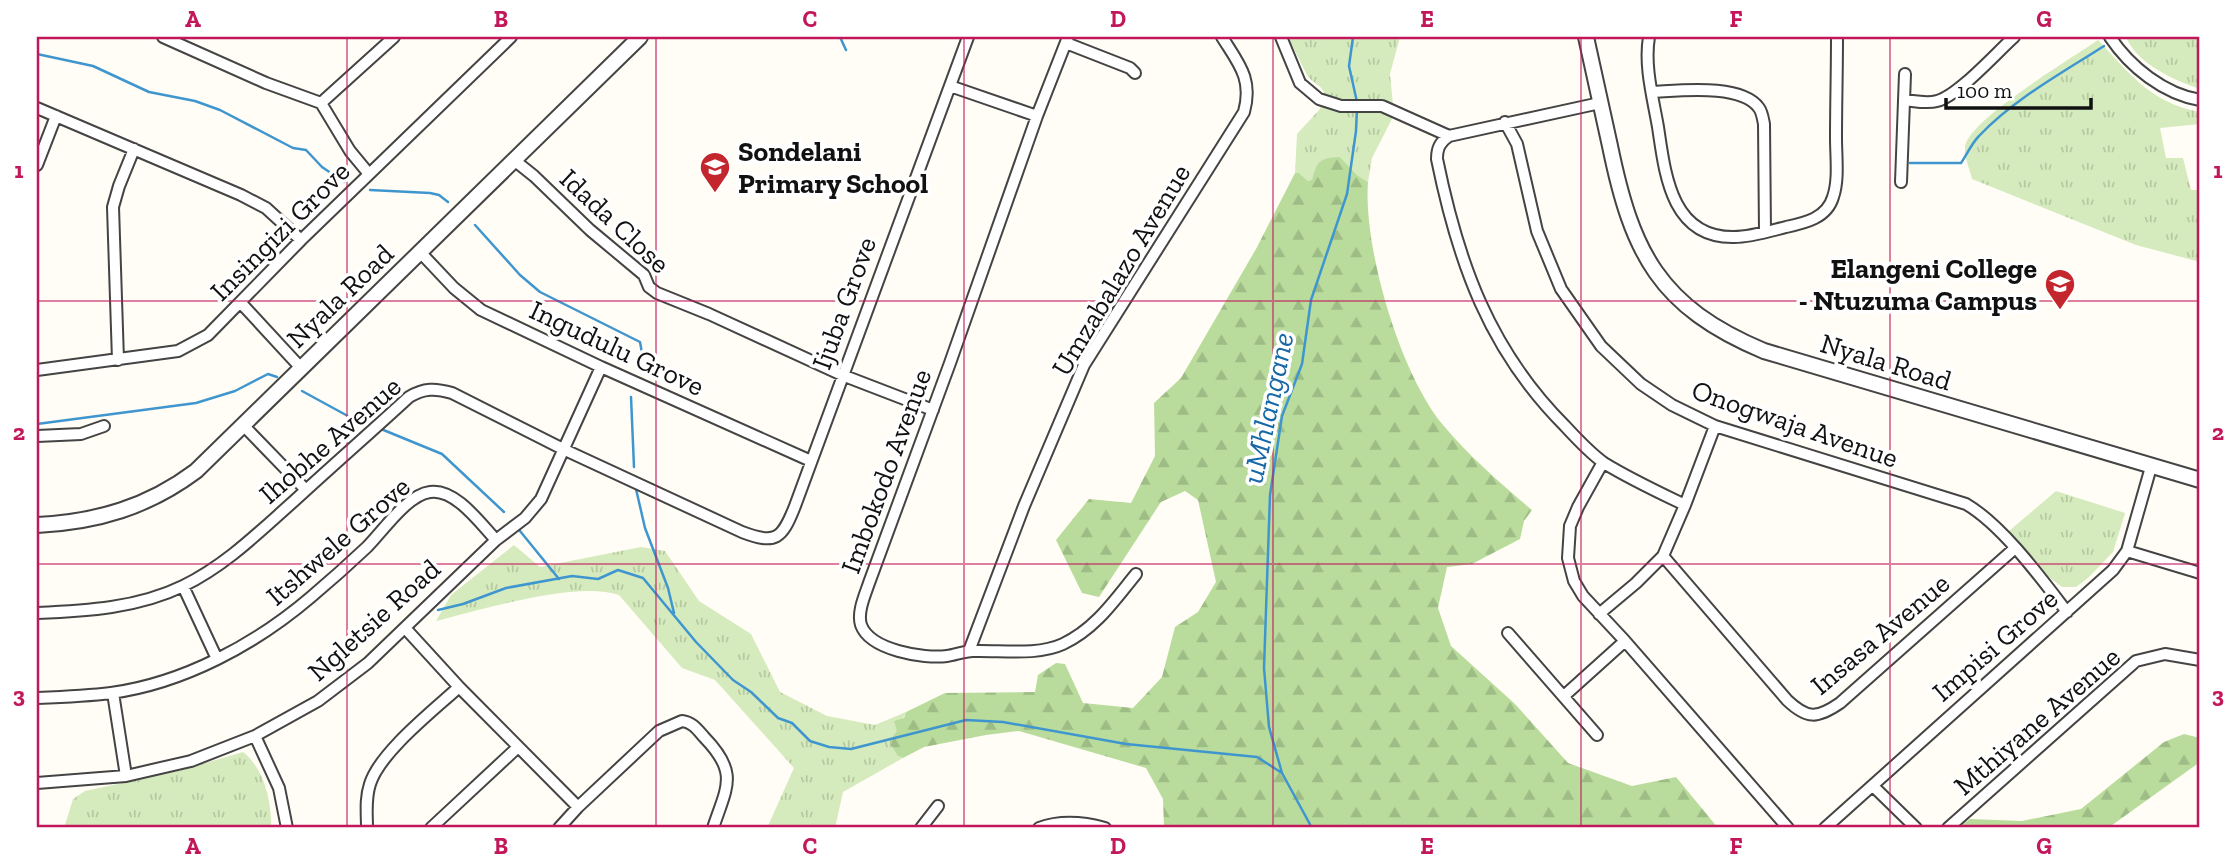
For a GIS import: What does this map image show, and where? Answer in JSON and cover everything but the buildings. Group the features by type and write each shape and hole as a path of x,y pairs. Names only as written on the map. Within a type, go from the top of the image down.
{"street":[{"path":"163,37 266,83 321,103 350,151 369,174"},
{"path":"321,103 394,37"},
{"name":"Insingizi Grove","path":"37,370 177,351 208,335 301,240 511,37"},
{"name":"Ijuba Grove","path":"770,539 782,534 786,526 968,37"},
{"name":"Umzabalazo Avenue","path":"969,651 1024,506 1084,365 1244,112 1248,93 1244,74 1222,37"},
{"path":"1281,37 1300,83 1327,103 1373,105 1388,109 1449,136"},
{"name":"Nyala Road","path":"1586,37 1622,203 1637,242 1650,265 1667,286 1702,318 1765,351 2200,480"},
{"path":"1650,37 1647,55 1652,92 1674,200 1684,217 1699,229 1719,236 1735,237 1805,223 1819,216 1833,199 1837,37"},
{"path":"1904,100 1942,100 2014,37"},
{"path":"2110,37 2146,75 2179,94 2200,100"},
{"name":"Nyala Road","path":"37,525 97,518 153,499 196,471 514,160 630,40"},
{"path":"1067,40 1130,68 1135,73"},
{"name":"Imbokodo Avenue","path":"1067,40 1037,116 869,583 860,621 870,637 905,653 922,656 946,656 969,651 1046,649 1062,644 1086,630 1104,614 1136,575"},
{"path":"1900,182 1905,74"},
{"path":"950,86 1037,116"},
{"path":"1652,92 1722,92 1744,97 1759,108 1764,124 1765,232"},
{"path":"1601,103 1449,136 1443,140 1437,152 1444,196 1476,295 1490,327 1507,355 1551,413 1603,462 1685,505"},
{"path":"37,108 241,195 266,208 301,240"},
{"path":"37,165 56,116"},
{"name":"Onogwaja Avenue","path":"1505,122 1517,144 1530,206 1543,249 1561,289 1578,317 1612,358 1641,384 1672,405 1715,426 1966,504 1986,519 2067,612"},
{"path":"118,360 113,208 134,149"},
{"name":"Idada Close","path":"514,160 644,275 649,286 657,293 842,375 933,410"},
{"name":"Ingudulu Grove","path":"420,252 454,288 481,310 811,461"},
{"path":"240,303 301,368"},
{"name":"Ngletsie Road","path":"37,783 126,776 191,761 255,736 318,701 368,663 496,540 525,518 541,499 601,367"},
{"name":"Ihobhe Avenue","path":"37,614 105,608 140,601 183,586 213,570 248,542 409,397 427,389 452,393 565,450 729,526 770,539"},
{"path":"243,425 306,490"},
{"path":"37,436 81,434 104,426"},
{"path":"1599,614 1663,556 1715,426"},
{"path":"1603,462 1570,526 1568,558 1574,581 1583,596 1788,828"},
{"name":"Impisi Grove","path":"1825,828 2101,582 2127,551 2151,467"},
{"name":"Itshwele Grove","path":"37,698 113,693 169,678 217,659 284,620 367,547 414,499 424,493 443,492 455,498 496,540"},
{"name":"Insasa Avenue","path":"1663,556 1787,700 1798,710 1816,716 1840,703 2014,549"},
{"path":"2127,551 2200,573"},
{"path":"183,586 217,659"},
{"path":"405,628 459,687 578,807"},
{"path":"1508,633 1597,735"},
{"path":"1564,695 1625,641"},
{"name":"Mthiyane Avenue","path":"1948,828 2136,662 2165,654 2200,660"},
{"path":"367,828 366,801 376,770 393,749 459,687"},
{"path":"113,693 126,776"},
{"path":"559,828 666,726 682,721 690,723 724,760 728,777 727,788 713,828"},
{"path":"255,736 279,789 287,828"},
{"path":"431,828 518,747"},
{"path":"1873,786 1916,828"},
{"path":"921,828 938,806"},
{"path":"1039,828 1054,823 1076,822 1105,828"}],"green space":[{"path":"1288,37 1400,37 1390,74 1394,115 1372,158 1368,182 1357,175 1340,157 1315,168 1313,181 1295,173 1297,134 1320,109 1324,92 1307,75"},
{"path":"2126,37 2200,37 2200,89 2168,76 2147,63 2131,47"},
{"path":"2098,40 2131,75 2155,94 2183,108 2200,112 2200,124 2160,128 2166,158 2183,158 2191,190 2200,190 2200,262 2136,245 1972,179 1965,147 1974,131 2005,103"},
{"path":"1340,157 1357,175 1368,182 1372,240 1387,309 1412,375 1427,403 1463,448 1532,510 1524,521 1520,539 1472,564 1447,567 1438,608 1451,646 1515,704 1568,763 1632,786 1676,777 1718,828 1164,828 1163,799 1146,768 1019,731 924,747 903,758 898,756 891,745 897,731 894,721 904,718 906,712 945,693 1035,692 1038,675 1056,663 1065,664 1083,703 1133,708 1162,677 1175,627 1198,612 1216,582 1198,500 1185,491 1161,502 1099,597 1082,593 1056,540 1089,499 1131,503 1155,456 1154,403 1181,378 1256,249 1295,173 1312,181 1320,162"},
{"path":"2056,491 2125,513 2113,552 2076,587 2062,587 2046,575 2009,531"},
{"path":"514,545 540,567 641,547 665,551 699,601 751,634 780,692 827,716 875,725 906,712 897,731 898,756 903,758 843,792 835,828 767,828 794,768 715,680 682,668 619,595 601,591 555,594 436,621 451,595"},
{"path":"2184,734 2200,738 2200,762 2108,828 1958,828 1970,819 2022,821 2081,809 2164,742"},
{"path":"243,752 256,767 265,786 271,828 64,828 73,799 85,791 178,771"}],"waterway":[{"path":"840,37 846,50"},
{"name":"uMhlangane","path":"1353,37 1349,66 1357,102"},
{"path":"1910,163 1961,163 1976,139 2007,110 2104,46"},
{"path":"37,54 93,66 149,92 195,101 220,110 293,148 306,150 322,167 344,182"},
{"name":"uMhlangane","path":"1312,828 1282,773 1269,727 1264,668 1270,495 1282,416 1302,364 1311,300 1347,194 1357,108"},
{"path":"370,190 430,193 439,195 448,202"},
{"path":"475,225 520,275 540,292 640,342 642,353 638,363"},
{"path":"37,424 196,403 235,391 268,374 277,377"},
{"path":"302,391 357,421"},
{"path":"631,397 634,467"},
{"path":"381,429 442,454 504,512"},
{"path":"636,489 645,528 668,588 674,613"},
{"path":"520,531 559,579"},
{"path":"438,610 506,588 572,576 598,579 618,570 643,578 696,642 733,680 751,692 778,718 792,723 810,741 829,747 851,749 966,720 1003,722 1126,744 1257,757 1282,773"}],"place":[{"name":"Sondelani Primary School","path":"715,194"},
{"name":"Elangeni College - Ntuzuma Campus","path":"2060,311"}]}
